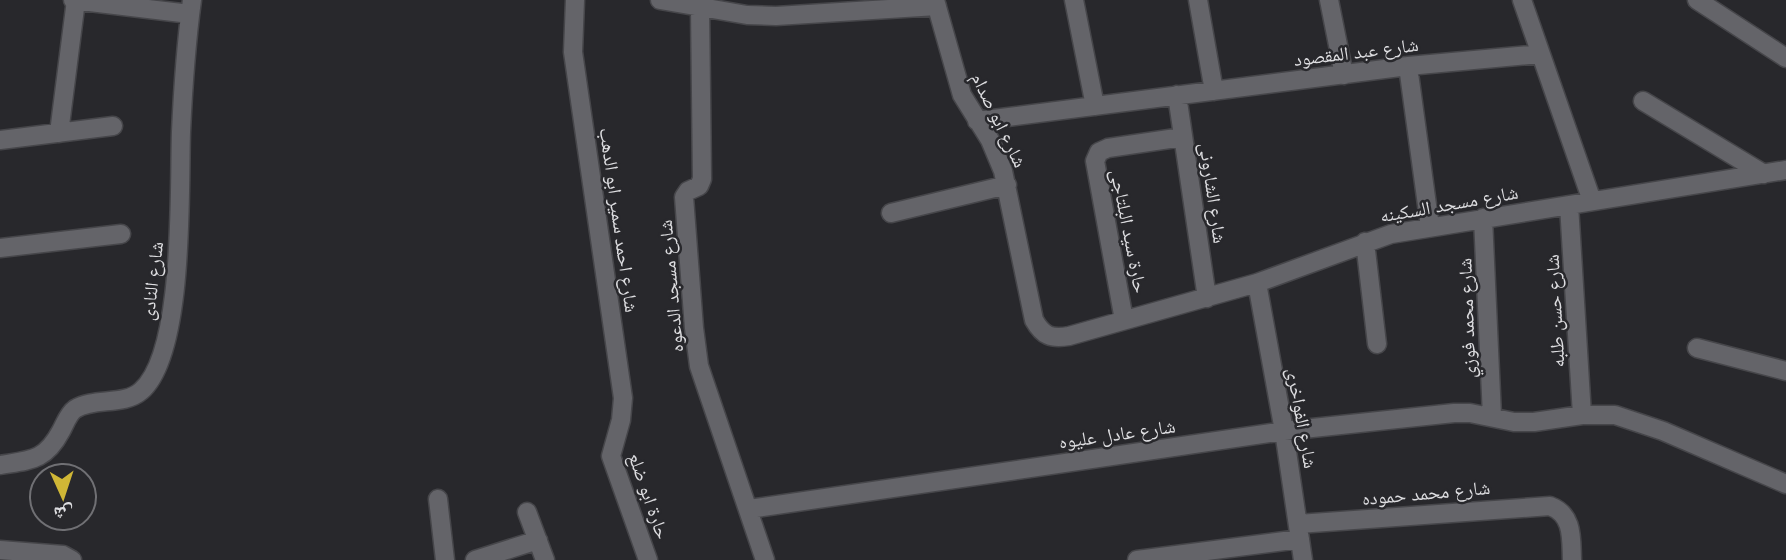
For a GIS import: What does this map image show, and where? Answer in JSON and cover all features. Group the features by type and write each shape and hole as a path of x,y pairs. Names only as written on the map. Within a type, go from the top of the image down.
{"street":[{"path":"59,133 75,0 191,7"},
{"name":"شارع احمد سمير ابو الدهب","path":"575,0 573,52 623,398 621,420 613,444"},
{"path":"660,0 700,7 720,6 776,16 863,5 936,3"},
{"path":"1074,0 1095,106"},
{"path":"1198,0 1214,91"},
{"path":"1329,0 1344,75"},
{"path":"1522,0 1592,201"},
{"path":"1697,0 1786,58"},
{"name":"شارع ابو صدام","path":"936,3 961,94 996,152 1007,185 1034,320 1040,332 1047,337"},
{"name":"شارع النادى","path":"0,465 35,459 47,453 76,409 141,392 152,377 171,317 177,265 183,97 191,7"},
{"name":"شارع مسجد الدعوه","path":"700,7 702,179 699,186 688,191 684,197 694,328 704,384 765,560"},
{"name":"شارع عبد المقصود","path":"977,121 1408,66 1540,54"},
{"path":"1408,66 1430,227"},
{"name":"شارع الشارونى","path":"1177,95 1207,298"},
{"path":"1643,101 1764,174"},
{"path":"0,141 113,126"},
{"name":"حارة سيد البلتاجى","path":"1124,320 1095,161 1099,152 1108,148 1184,137"},
{"name":"شارع مسجد السكينه","path":"1047,337 1069,337 1207,298 1257,283 1365,242 1430,227 1786,170"},
{"path":"891,214 1007,185"},
{"name":"شارع حسن طلبه","path":"1569,205 1582,415"},
{"name":"شارع محمد فوزي","path":"1483,218 1492,416"},
{"path":"0,248 121,234"},
{"path":"1365,242 1377,344"},
{"name":"شارع الفواخرى","path":"1257,283 1284,431 1303,560"},
{"path":"1696,348 1786,371"},
{"name":"شارع عادل عليوه","path":"749,509 1284,431 1454,413 1492,416 1514,422 1582,415 1615,415 1786,484"},
{"name":"حارة ابو ضلع","path":"613,444 611,456 616,473 649,560"},
{"path":"438,499 445,560"},
{"name":"شارع محمد حموده","path":"1137,560 1299,532 1536,506 1557,508 1567,519 1572,560"},
{"path":"527,512 545,560"},
{"path":"475,560 538,540"},
{"path":"0,550 63,555 72,560"}]}
